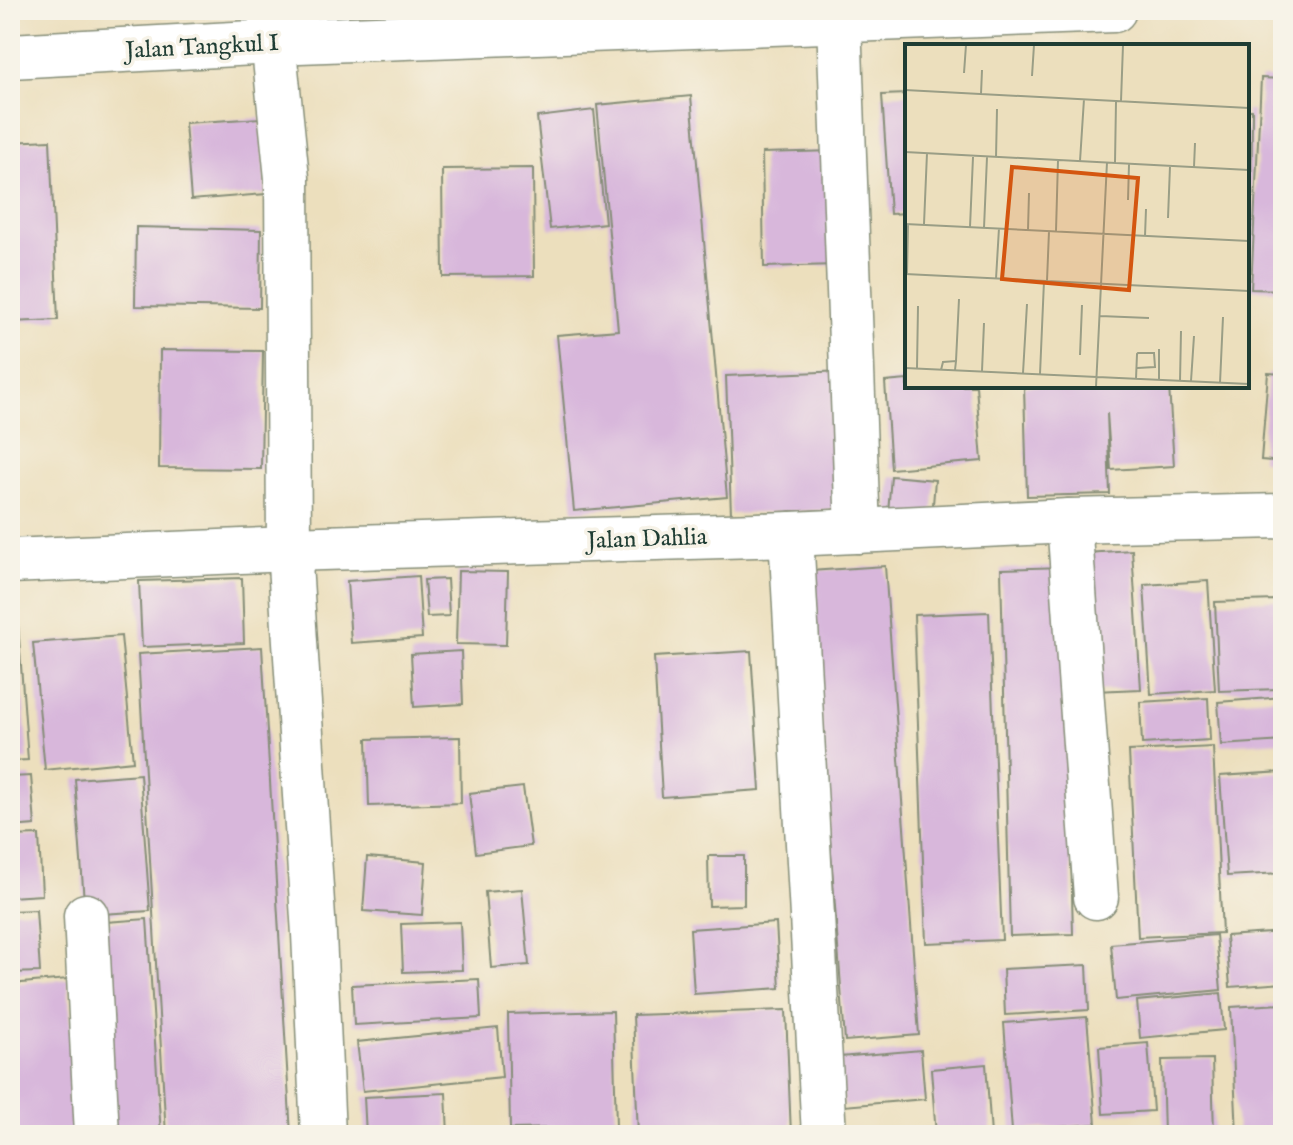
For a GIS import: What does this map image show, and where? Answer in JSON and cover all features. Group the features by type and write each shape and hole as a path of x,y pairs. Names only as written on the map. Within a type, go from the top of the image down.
{"street":[{"name":"Jalan Tangkul I","path":"10,56 271,26 1114,10"},
{"path":"854,17 858,531"},
{"path":"271,26 287,178 289,549 314,934 323,1135"},
{"name":"Jalan Dahlia","path":"10,561 791,534 1069,521 1283,516"},
{"path":"1069,521 1096,897"},
{"path":"791,534 824,1135"},
{"path":"86,916 97,1135"}],"building":[{"path":"1261,78 1283,79 1283,290 1251,289"},
{"path":"905,94 905,213 890,214 882,95"},
{"path":"691,96 727,497 574,511 557,335 618,330 597,105"},
{"path":"594,110 605,223 550,229 537,117"},
{"path":"1249,110 1252,110 1249,227"},
{"path":"260,118 266,194 191,200 185,123"},
{"path":"50,140 58,320 10,322 10,142"},
{"path":"834,151 836,265 764,267 762,153"},
{"path":"533,168 534,276 443,277 442,169"},
{"path":"136,227 261,230 260,308 135,306"},
{"path":"160,350 263,351 261,469 159,468"},
{"path":"845,371 851,509 731,514 726,376"},
{"path":"1268,373 1283,374 1283,462 1261,460"},
{"path":"905,380 905,388 976,388 982,461 891,469 885,382"},
{"path":"1024,388 1169,388 1174,466 1111,470 1107,413 1110,494 1027,496"},
{"path":"891,476 935,480 932,517 888,513"},
{"path":"1132,550 1141,689 1094,691 1086,553"},
{"path":"885,566 919,1035 845,1041 810,571"},
{"path":"1064,567 1073,934 1010,936 1001,569"},
{"path":"458,571 508,572 506,645 456,644"},
{"path":"418,576 422,638 351,643 347,581"},
{"path":"242,578 244,643 142,647 139,581"},
{"path":"447,579 449,616 427,617 424,580"},
{"path":"1208,581 1215,690 1151,694 1144,585"},
{"path":"1276,600 1279,689 1219,691 1215,602"},
{"path":"17,611 28,760 10,761 10,612"},
{"path":"989,612 1002,940 926,943 914,615"},
{"path":"121,636 133,761 45,770 33,643"},
{"path":"262,647 291,1135 166,1135 138,654"},
{"path":"461,651 463,704 414,707 411,654"},
{"path":"751,651 760,790 662,797 654,657"},
{"path":"1283,697 1283,741 1221,745 1218,702"},
{"path":"1208,698 1210,740 1142,744 1140,702"},
{"path":"460,737 461,803 369,806 367,739"},
{"path":"1213,747 1222,933 1138,937 1129,751"},
{"path":"1283,772 1283,873 1227,876 1220,776"},
{"path":"140,774 150,911 85,915 75,779"},
{"path":"31,776 35,825 10,827 10,777"},
{"path":"523,787 531,846 476,853 469,793"},
{"path":"39,835 42,895 10,897 10,836"},
{"path":"708,856 744,856 744,905 709,906"},
{"path":"367,857 426,862 422,915 363,911"},
{"path":"522,889 529,965 491,968 485,892"},
{"path":"36,910 40,972 10,973 10,911"},
{"path":"147,919 161,1135 105,1135 92,923"},
{"path":"460,922 462,970 403,972 401,924"},
{"path":"776,923 780,988 694,994 690,929"},
{"path":"1283,932 1283,983 1230,987 1226,936"},
{"path":"1216,935 1221,990 1116,1000 1111,944"},
{"path":"1087,965 1089,1010 1005,1015 1003,969"},
{"path":"68,979 78,1135 12,1135 10,984"},
{"path":"479,979 481,1018 354,1025 352,985"},
{"path":"1221,993 1224,1030 1140,1038 1137,1001"},
{"path":"1283,1004 1283,1135 1237,1135 1231,1007"},
{"path":"786,1010 791,1135 638,1135 633,1015"},
{"path":"613,1011 616,1127 510,1129 508,1014"},
{"path":"1087,1017 1096,1124 1012,1131 1004,1023"},
{"path":"498,1028 502,1077 363,1091 357,1042"},
{"path":"1148,1043 1153,1111 1103,1114 1099,1047"},
{"path":"921,1050 925,1099 844,1106 840,1057"},
{"path":"1212,1059 1214,1135 1164,1135 1162,1060"},
{"path":"986,1064 991,1135 936,1135 931,1069"},
{"path":"446,1093 448,1135 366,1135 364,1097"}]}
